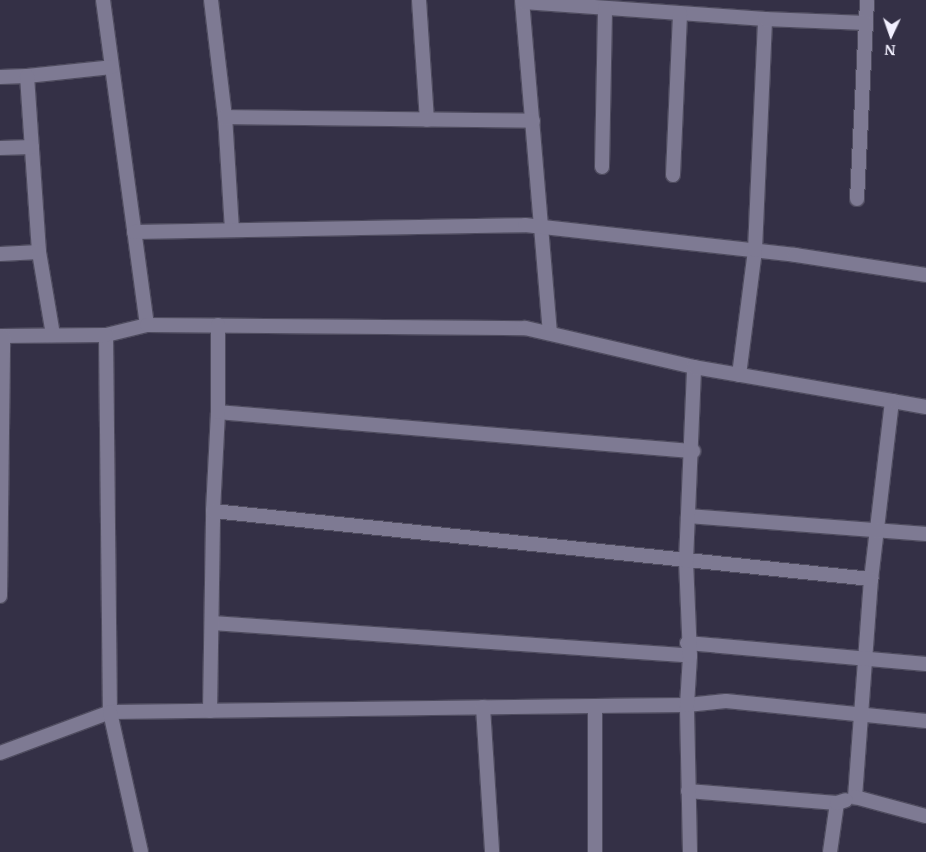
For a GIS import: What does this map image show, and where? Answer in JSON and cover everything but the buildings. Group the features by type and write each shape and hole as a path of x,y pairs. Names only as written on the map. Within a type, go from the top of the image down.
{"street":[{"path":"103,0 147,325"},
{"path":"211,0 225,118 232,230"},
{"path":"419,0 426,120"},
{"path":"857,199 867,0"},
{"path":"550,334 522,1 765,19 866,23"},
{"path":"602,166 605,8"},
{"path":"673,175 680,13"},
{"path":"739,375 755,250 765,19"},
{"path":"0,77 112,67"},
{"path":"27,76 39,252 53,335"},
{"path":"225,118 533,120"},
{"path":"0,148 32,147"},
{"path":"134,232 541,226 755,250 926,275"},
{"path":"0,254 39,252"},
{"path":"0,596 1,336 106,335 147,325 525,328 694,367 926,407"},
{"path":"210,711 212,511 218,412 218,325"},
{"path":"106,335 110,712 141,852"},
{"path":"690,852 687,705 689,649 686,561 693,451 694,367"},
{"path":"855,796 871,579 892,401"},
{"path":"218,412 693,451"},
{"path":"212,511 871,579"},
{"path":"688,516 877,528 926,534"},
{"path":"212,623 866,658 926,664"},
{"path":"0,753 110,712 687,705 726,701 926,721"},
{"path":"595,706 595,852"},
{"path":"483,707 492,852"},
{"path":"688,791 837,802 855,796 926,816"},
{"path":"830,852 837,802"}]}
